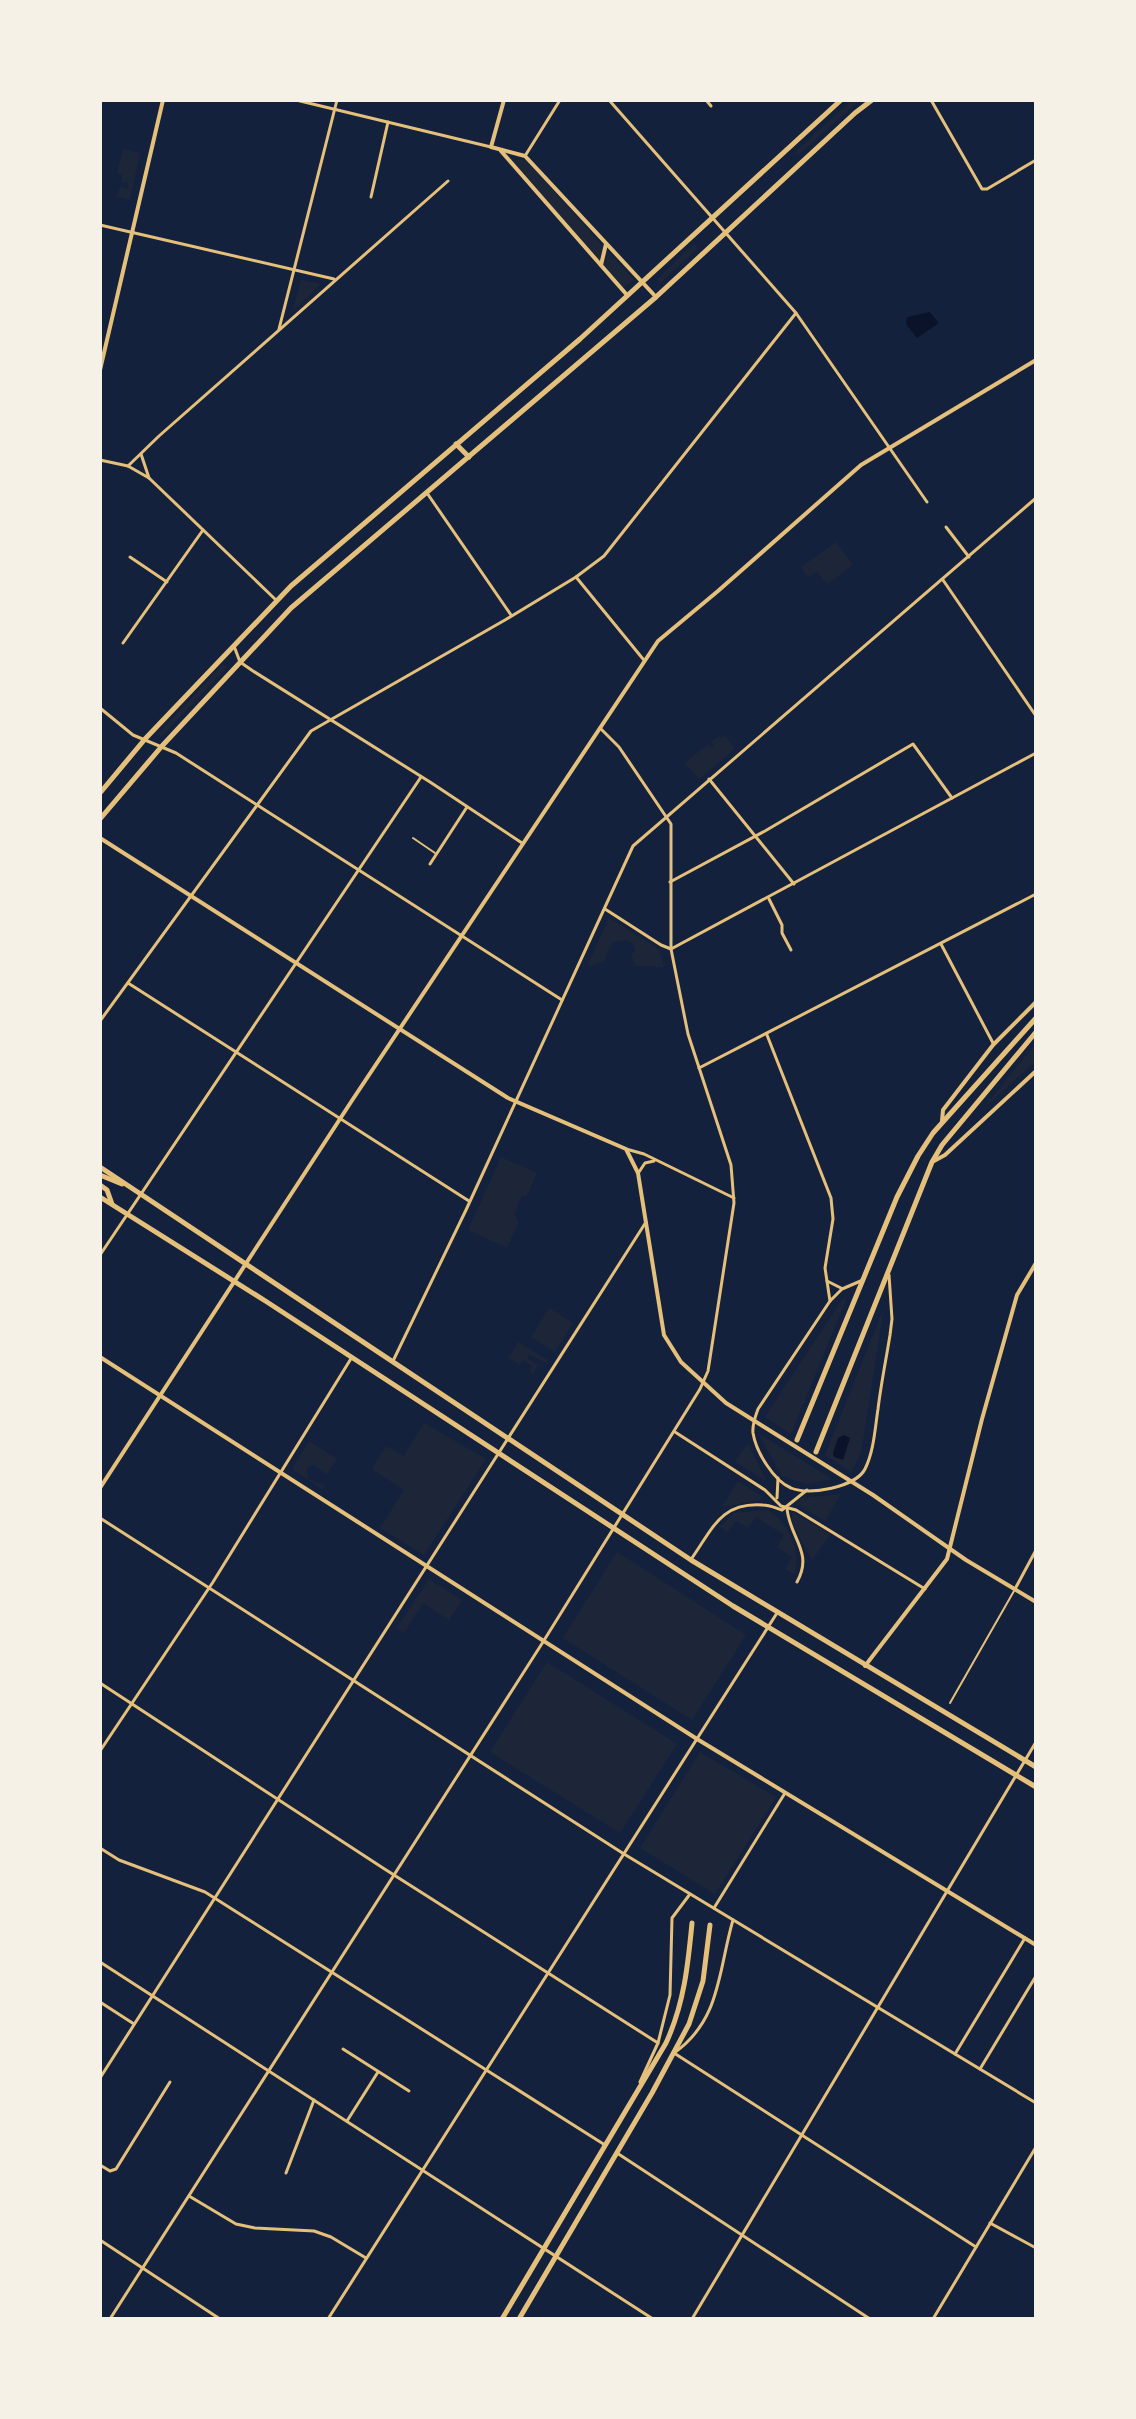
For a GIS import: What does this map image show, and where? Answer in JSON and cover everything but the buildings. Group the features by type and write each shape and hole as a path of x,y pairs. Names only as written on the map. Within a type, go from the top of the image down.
{"main road":[{"path":"100,793 145,739 276,600 580,339 840,100"},
{"path":"100,819 162,746 309,591 656,297 872,100"},
{"path":"456,444 469,457"},
{"path":"797,1440 897,1197 927,1141 1036,1018"},
{"path":"816,1452 932,1162 942,1145 1036,1032"},
{"path":"100,1167 691,1560 1036,1767"},
{"path":"100,1175 127,1185"},
{"path":"100,1185 107,1190 113,1206"},
{"path":"100,1197 768,1628 1036,1787"},
{"path":"502,2319 675,2023 686,1986 692,1923"},
{"path":"519,2319 674,2053 699,1999 710,1925"}],"street":[{"path":"100,370 163,100"},
{"path":"296,100 525,156 656,297"},
{"path":"279,330 337,100"},
{"path":"491,147 504,100"},
{"path":"525,156 560,100"},
{"path":"609,100 796,313 927,502"},
{"path":"706,100 711,106"},
{"path":"931,100 983,190 1036,160"},
{"path":"371,197 388,122"},
{"path":"499,149 627,295"},
{"path":"128,466 448,181"},
{"path":"100,225 336,280"},
{"path":"601,265 606,244"},
{"path":"100,1021 305,737 316,727 576,577 612,548 796,313"},
{"path":"100,1488 643,659 658,641 861,465 1036,360"},
{"path":"141,454 149,478"},
{"path":"100,460 128,466 149,478 276,600"},
{"path":"427,493 511,616"},
{"path":"393,1361 633,846 1036,498"},
{"path":"946,527 969,557"},
{"path":"123,643 203,530"},
{"path":"130,557 167,582"},
{"path":"576,577 643,659"},
{"path":"943,580 1036,716"},
{"path":"233,644 240,662 522,843"},
{"path":"100,708 133,735 162,746 257,804 562,1000"},
{"path":"110,2319 543,1642 708,1371 734,1198 731,1165 688,1034 671,949 671,824 619,747 600,728"},
{"path":"670,882 913,744 952,798"},
{"path":"604,908 671,949 1036,753"},
{"path":"100,1255 421,777"},
{"path":"709,779 794,884"},
{"path":"430,864 468,806"},
{"path":"100,838 516,1102 657,1161 734,1198"},
{"path":"413,838 436,854"},
{"path":"699,1068 1036,894"},
{"path":"768,898 791,950"},
{"path":"941,944 993,1045"},
{"path":"128,983 470,1201"},
{"path":"942,1123 943,1110 993,1045 1036,1002"},
{"path":"767,1035 831,1198 833,1219 826,1261 830,1301"},
{"path":"932,1162 945,1155 1036,1071"},
{"path":"626,1149 638,1173 664,1335 681,1362 726,1403 1036,1602"},
{"path":"638,1173 645,1163 657,1161"},
{"path":"100,2078 646,1222"},
{"path":"865,1666 947,1559 1017,1295 1036,1263"},
{"path":"863,1280 842,1289 830,1301 754,1419 755,1440 778,1478 790,1488 807,1490 854,1482 865,1470 892,1319 889,1269"},
{"path":"827,1281 842,1289"},
{"path":"100,1357 697,1739 1036,1945"},
{"path":"100,1751 208,1589 352,1357"},
{"path":"674,1431 777,1500 781,1506 796,1510 925,1589"},
{"path":"777,1500 778,1478"},
{"path":"691,1560 726,1511 742,1506 787,1508 807,1490"},
{"path":"787,1508 787,1519 804,1557 804,1571 797,1582"},
{"path":"100,1518 624,1854 1036,2103"},
{"path":"950,1703 1036,1550"},
{"path":"328,2319 777,1613"},
{"path":"100,1683 658,2043"},
{"path":"692,2319 1036,1742"},
{"path":"714,1908 785,1793"},
{"path":"100,1848 119,1860 205,1892 605,2145"},
{"path":"640,2086 658,2043 670,1995 672,1918 690,1894"},
{"path":"733,1920 708,2014 696,2035 674,2053 976,2247"},
{"path":"955,2054 1025,1938"},
{"path":"100,1962 653,2319"},
{"path":"980,2069 1036,1976"},
{"path":"100,2002 134,2024"},
{"path":"343,2049 409,2091"},
{"path":"347,2121 378,2072"},
{"path":"100,2165 110,2171 116,2169 170,2082"},
{"path":"286,2173 314,2100"},
{"path":"933,2319 1036,2147"},
{"path":"617,2153 870,2319"},
{"path":"189,2196 236,2224 314,2231 331,2237 367,2259"},
{"path":"990,2223 1036,2248"},
{"path":"100,2240 220,2319"}],"shaded area":[{"path":"852,100 860,100 798,155 795,152"},
{"path":"123,149 140,153 130,200 117,197 120,186 127,189 128,183 121,182 122,175 117,173"},
{"path":"512,160 527,160 603,247 600,262"},
{"path":"694,244 698,248 660,283 657,279"},
{"path":"606,249 634,280 623,288 603,264"},
{"path":"301,280 321,284 293,311"},
{"path":"930,312 939,323 917,338 906,324 907,317"},
{"path":"836,542 853,565 827,584 817,572 808,577 801,567"},
{"path":"223,664 227,667 162,736 158,734"},
{"path":"725,736 735,749 699,779 685,763 708,744 711,747 714,745 711,742"},
{"path":"609,918 659,949 664,967 635,966 631,955 634,947 623,940 612,943 604,961 590,967 588,964"},
{"path":"1036,1043 1036,1061 982,1110"},
{"path":"501,1157 537,1173 527,1196 522,1196 514,1214 519,1222 507,1248 468,1230"},
{"path":"848,1295 791,1434 765,1417"},
{"path":"549,1308 573,1323 555,1352 531,1337"},
{"path":"884,1308 861,1453 851,1472 825,1455"},
{"path":"518,1342 548,1360 546,1363 529,1354 527,1358 538,1365 533,1374 530,1372 532,1366 523,1360 520,1365 509,1358"},
{"path":"424,1423 486,1459 424,1555 380,1528 404,1490 372,1469 386,1446 404,1456"},
{"path":"758,1433 832,1479 806,1484 782,1476"},
{"path":"844,1435 850,1438 843,1460 834,1457 833,1453 838,1438"},
{"path":"309,1441 337,1459 327,1474 314,1465 307,1467 308,1479 325,1486 322,1489 292,1469"},
{"path":"748,1443 766,1481 735,1462"},
{"path":"738,1481 763,1497 722,1507"},
{"path":"841,1494 825,1521 797,1504 802,1498"},
{"path":"767,1510 781,1521 795,1547 794,1574 785,1569 792,1557 777,1547 784,1535 756,1517 748,1528 736,1521 728,1532 720,1527 734,1513"},
{"path":"793,1512 830,1534 812,1561 791,1520"},
{"path":"617,1552 746,1635 692,1720 563,1638"},
{"path":"429,1579 462,1600 449,1620 423,1603 404,1633 397,1628"},
{"path":"547,1662 677,1744 620,1833 490,1752"},
{"path":"700,1752 776,1797 715,1894 640,1848"}]}
